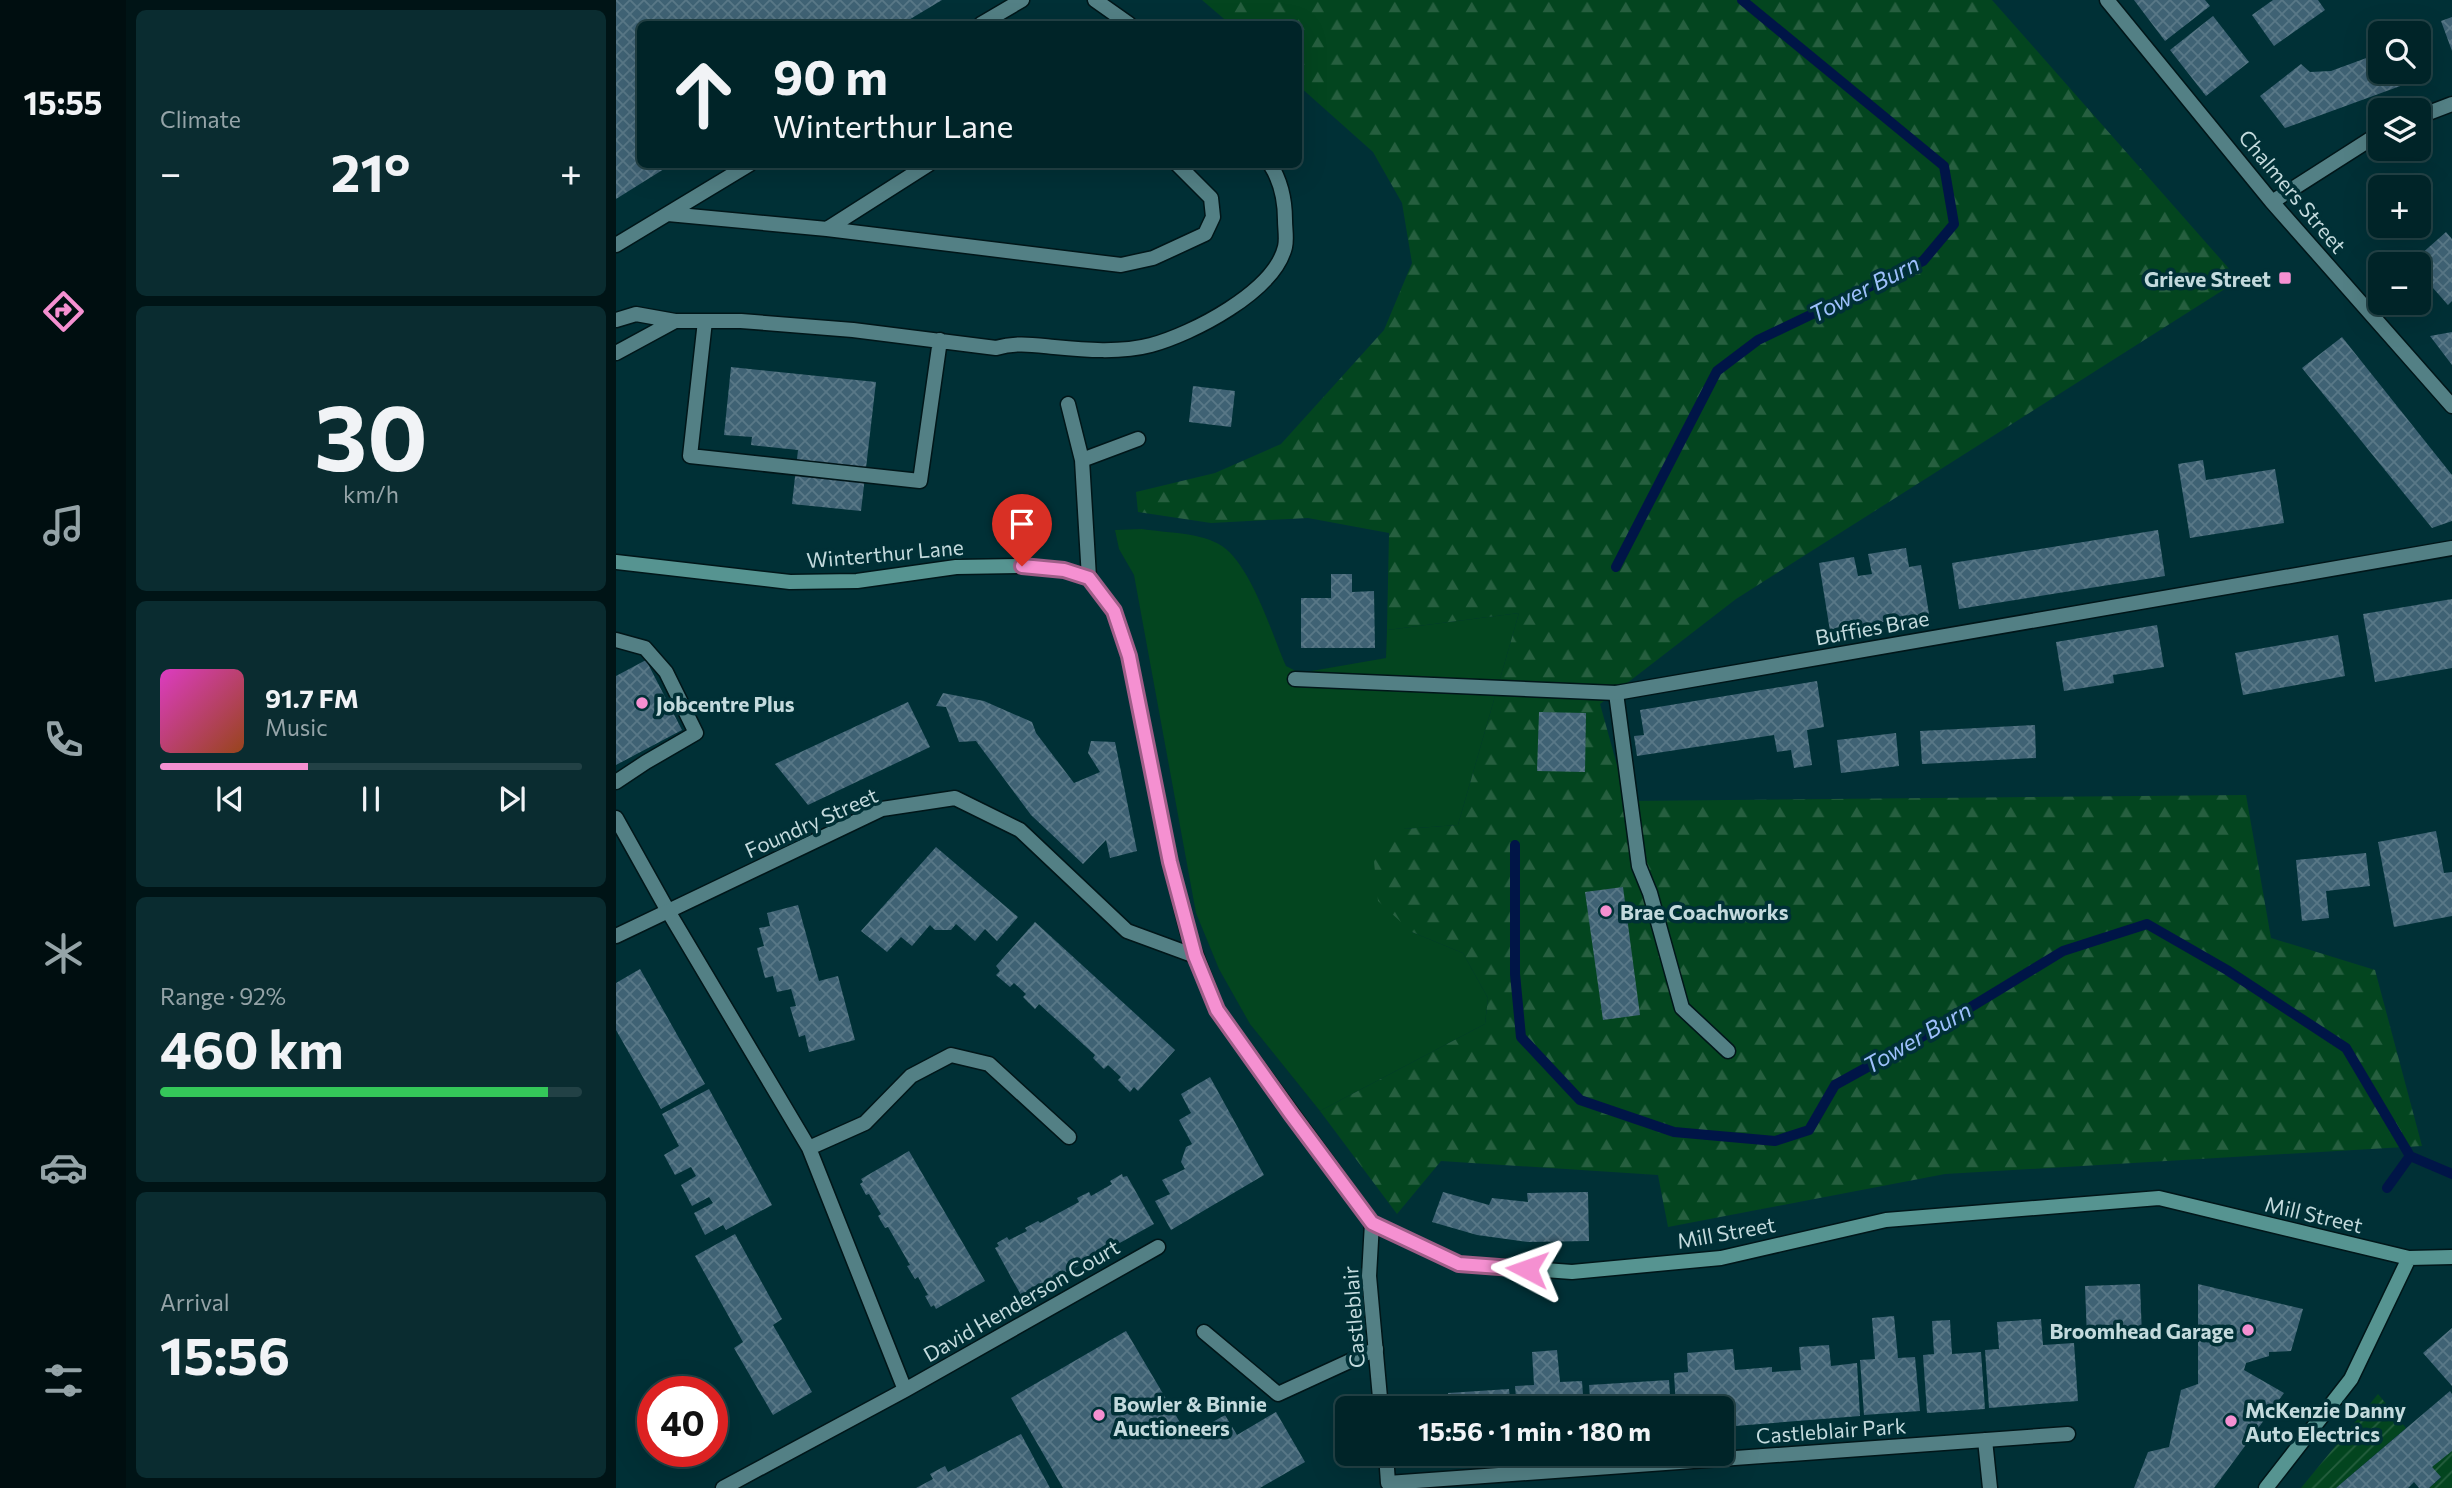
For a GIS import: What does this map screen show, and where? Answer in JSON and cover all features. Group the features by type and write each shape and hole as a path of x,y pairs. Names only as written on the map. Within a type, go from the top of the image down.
{"street":[{"path":"986,21 1022,0"},
{"path":"1095,0 1125,21"},
{"name":"Chalmers Street","path":"2106,0 2272,202 2452,406"},
{"path":"2431,112 2452,104"},
{"path":"2272,202 2368,141"},
{"path":"616,245 743,168"},
{"path":"827,229 923,168"},
{"path":"668,214 827,229 1121,265 1153,258 1205,234 1213,217 1211,198 1181,168"},
{"path":"616,320 636,314 675,321 741,320 841,328 996,348 1010,344 1093,350 1150,345 1207,322 1248,298 1273,271 1285,247 1285,205 1272,168"},
{"path":"616,353 675,321"},
{"path":"705,321 690,456 920,481 940,340"},
{"path":"1068,404 1082,460 1089,578 1114,611 1129,656 1170,862 1195,956"},
{"path":"1082,460 1138,439"},
{"name":"Buffies Brae","path":"1295,679 1616,693 2452,548"},
{"name":"Winterthur Lane","path":"620,563 790,582 857,581 956,568 1022,566 1064,570 1089,578"},
{"path":"616,640 645,649 666,672 696,733 616,782"},
{"path":"1616,693 1639,866 1650,893 1682,1008 1728,1051"},
{"name":"Foundry Street","path":"616,936 882,809 955,799 1020,830 1127,931 1195,956"},
{"name":"David Henderson Court","path":"616,818 809,1148 905,1390"},
{"name":"Mill Street","path":"1195,956 1217,1010 1372,1223 1459,1264 1572,1272 1721,1258 1886,1220 2160,1198 2409,1258 2452,1257"},
{"path":"809,1148 865,1123 911,1076 951,1055 989,1064 1069,1137"},
{"name":"Castleblair","path":"1372,1223 1369,1276 1380,1396"},
{"name":"David Henderson Court","path":"723,1488 905,1390 1158,1247"},
{"path":"2266,1488 2351,1379 2409,1258"},
{"path":"1204,1332 1278,1394 1376,1349"},
{"name":"Castleblair Park","path":"1386,1485 2068,1434"},
{"path":"1985,1440 1990,1488"},
{"path":"1386,1466 1386,1485"}],"green space":[{"path":"1202,0 1992,0 2239,280 1736,599 1600,704 1627,801 2246,795 2271,938 2375,970 2422,1146 1945,1174 1668,1227 1658,1175 1441,1161 1397,1214 1320,1111 1485,1024 1488,998 1463,953 1412,932 1378,901 1373,852 1404,829 1458,825 1519,613 1387,630 1389,533 1308,518 1211,523 1138,512 1136,492 1215,473 1281,444 1384,330 1412,263 1402,203 1373,152 1302,89 1302,21 1226,21"},
{"path":"1142,529 1204,538 1214,541 1233,556 1251,584 1286,666 1300,673 1386,658 1387,630 1519,613 1458,825 1404,829 1412,932 1463,953 1488,998 1485,1024 1320,1111 1250,1024 1219,969 1196,913 1134,575 1119,549 1115,530"},
{"path":"2378,1394 2406,1428 2336,1488 2301,1488"},
{"path":"2452,1450 2452,1488 2429,1488 2441,1478 2432,1467"}],"building":[{"path":"616,0 942,0 907,21 637,21 637,168 666,168 616,199"},
{"path":"2134,0 2205,0 2210,6 2165,41"},
{"path":"2273,0 2318,0 2325,10 2274,46 2252,15"},
{"path":"2213,16 2249,62 2206,96 2170,50"},
{"path":"2452,17 2452,51 2441,21"},
{"path":"2368,57 2368,84 2406,84 2285,128 2260,96 2301,64 2310,72 2331,71"},
{"path":"2446,232 2452,239 2452,301 2448,305 2431,286 2431,252 2423,252"},
{"path":"2452,332 2452,365 2430,336"},
{"path":"2342,337 2452,475 2452,521 2432,528 2302,368"},
{"path":"731,367 876,382 861,511 792,504 798,450 751,445 752,437 724,435"},
{"path":"1193,386 1235,391 1231,427 1189,422"},
{"path":"2203,460 2206,480 2275,469 2284,523 2190,538 2178,464"},
{"path":"2158,530 2165,576 1959,609 1952,563"},
{"path":"1906,548 1909,567 1921,565 1929,614 1830,631 1819,563 1854,557 1858,576 1872,574 1868,554"},
{"path":"1331,574 1352,574 1352,592 1374,591 1375,648 1301,648 1301,598 1331,598"},
{"path":"2452,599 2452,668 2375,682 2363,614"},
{"path":"2157,625 2164,667 2113,675 2114,683 2064,691 2056,642"},
{"path":"2338,635 2345,676 2243,695 2235,653"},
{"name":"Jobcentre Plus","path":"646,660 682,730 616,765 616,676"},
{"path":"1817,681 1824,727 1807,730 1812,765 1794,768 1791,750 1777,752 1774,735 1637,756 1634,736 1644,735 1640,710"},
{"path":"943,693 984,701 1032,722 1036,733 1074,783 1100,772 1088,753 1091,741 1115,742 1137,851 1110,858 1106,840 1083,864 1031,815 976,741 959,742 946,707 936,706"},
{"path":"908,702 930,747 808,805 775,764"},
{"path":"1539,712 1586,713 1585,772 1537,771"},
{"path":"2035,725 2036,758 1922,764 1920,731"},
{"path":"1896,733 1899,766 1841,773 1837,740"},
{"path":"2436,831 2444,873 2452,872 2452,916 2394,927 2378,842"},
{"path":"936,847 1018,917 997,941 985,929 975,941 956,924 951,930 935,930 930,925 912,946 901,937 887,952 861,931"},
{"path":"2366,853 2370,886 2326,891 2329,918 2302,921 2296,860"},
{"path":"1623,887 1640,1015 1603,1020 1585,892"},
{"path":"798,905 819,981 838,976 855,1040 809,1052 805,1035 799,1037 790,1007 796,1006 791,989 777,992 773,976 765,978 757,948 764,946 759,928 770,926 767,913"},
{"path":"1035,922 1175,1050 1138,1091 1134,1087 1130,1092 1118,1080 1121,1077 1108,1065 1104,1069 1093,1058 1095,1055 1039,1004 1035,1009 1023,997 1026,994 1014,983 1010,987 996,975 1000,971 996,966"},
{"path":"640,969 705,1084 661,1109 616,1030 616,983"},
{"path":"1210,1077 1264,1175 1171,1230 1155,1201 1170,1194 1162,1180 1185,1169 1181,1162 1186,1147 1192,1144 1179,1120 1191,1113 1181,1094"},
{"path":"709,1089 772,1205 726,1230 723,1225 705,1235 694,1213 713,1203 709,1197 692,1206 681,1185 696,1176 691,1167 675,1175 664,1155 679,1146 662,1114"},
{"path":"909,1151 985,1281 936,1309 934,1305 931,1307 918,1277 915,1279 888,1227 885,1228 878,1216 881,1214 860,1184 863,1182 861,1179"},
{"path":"1122,1174 1123,1177 1127,1176 1154,1224 1022,1297 995,1248 999,1246 997,1243 1027,1231 1025,1228 1079,1202 1077,1198 1089,1192 1091,1196 1112,1184 1110,1181"},
{"path":"1443,1192 1489,1205 1492,1198 1528,1202 1527,1193 1588,1192 1589,1241 1528,1242 1477,1235 1432,1222"},
{"path":"735,1234 782,1319 773,1325 812,1392 773,1415 734,1348 743,1342 695,1256"},
{"path":"2140,1284 2142,1336 2087,1338 2085,1286"},
{"path":"2198,1284 2303,1309 2291,1351 2269,1352 2269,1356 2246,1363 2244,1370 2284,1393 2214,1488 2134,1488 2148,1452 2169,1447 2181,1390 2198,1384"},
{"path":"1894,1316 1898,1358 1915,1357 1920,1411 1864,1415 1860,1360 1875,1359 1872,1318"},
{"path":"2041,1319 2043,1345 2074,1343 2078,1401 1989,1408 1985,1350 1999,1349 1997,1322"},
{"path":"1950,1320 1952,1354 1981,1352 1985,1409 1927,1413 1923,1355 1934,1354 1932,1321"},
{"path":"2452,1328 2452,1386 2423,1353"},
{"path":"1126,1331 1188,1436 1225,1415 1237,1435 1276,1412 1305,1462 1260,1488 1063,1488 1011,1398"},
{"path":"1829,1345 1831,1366 1857,1363 1860,1416 1734,1426 1734,1396 1675,1396 1674,1373 1688,1372 1687,1353 1733,1349 1735,1370 1772,1367 1772,1372 1801,1370 1799,1347"},
{"path":"1557,1350 1560,1382 1582,1381 1583,1396 1516,1396 1515,1386 1534,1385 1532,1352"},
{"path":"1669,1380 1670,1396 1590,1396 1589,1385"},
{"path":"1509,1389 1510,1396 1448,1396 1448,1393"},
{"path":"2450,1391 2452,1451 2432,1467 2441,1477 2429,1488 2419,1488 2414,1482 2408,1488 2336,1488"},
{"path":"1021,1434 1050,1488 916,1488 933,1479 930,1474 945,1466 948,1472"}],"waterway":[{"name":"Tower Burn","path":"1616,567 1717,371 1758,340 1923,261 1954,224 1944,166 1742,0"},
{"name":"Tower Burn","path":"1515,845 1515,974 1521,1037 1580,1100 1674,1132 1775,1141 1809,1130 1835,1085 1920,1038 2063,951 2147,924 2227,970 2346,1048 2410,1156 2452,1174"},
{"path":"2387,1188 2410,1156"}],"place":[{"name":"Grieve Street","path":"2285,278"},
{"name":"Jobcentre Plus","path":"642,703"},
{"name":"Brae Coachworks","path":"1606,911"},
{"name":"Broomhead Garage","path":"2248,1330"},
{"name":"Bowler & Binnie Auctioneers","path":"1099,1415"},
{"name":"McKenzie Danny Auto Electrics","path":"2231,1421"}],"route":[{"path":"1022,566 1064,570 1089,578 1114,611 1129,656 1170,862 1195,956 1217,1010 1291,1114 1372,1223 1459,1264 1527,1269"}]}
